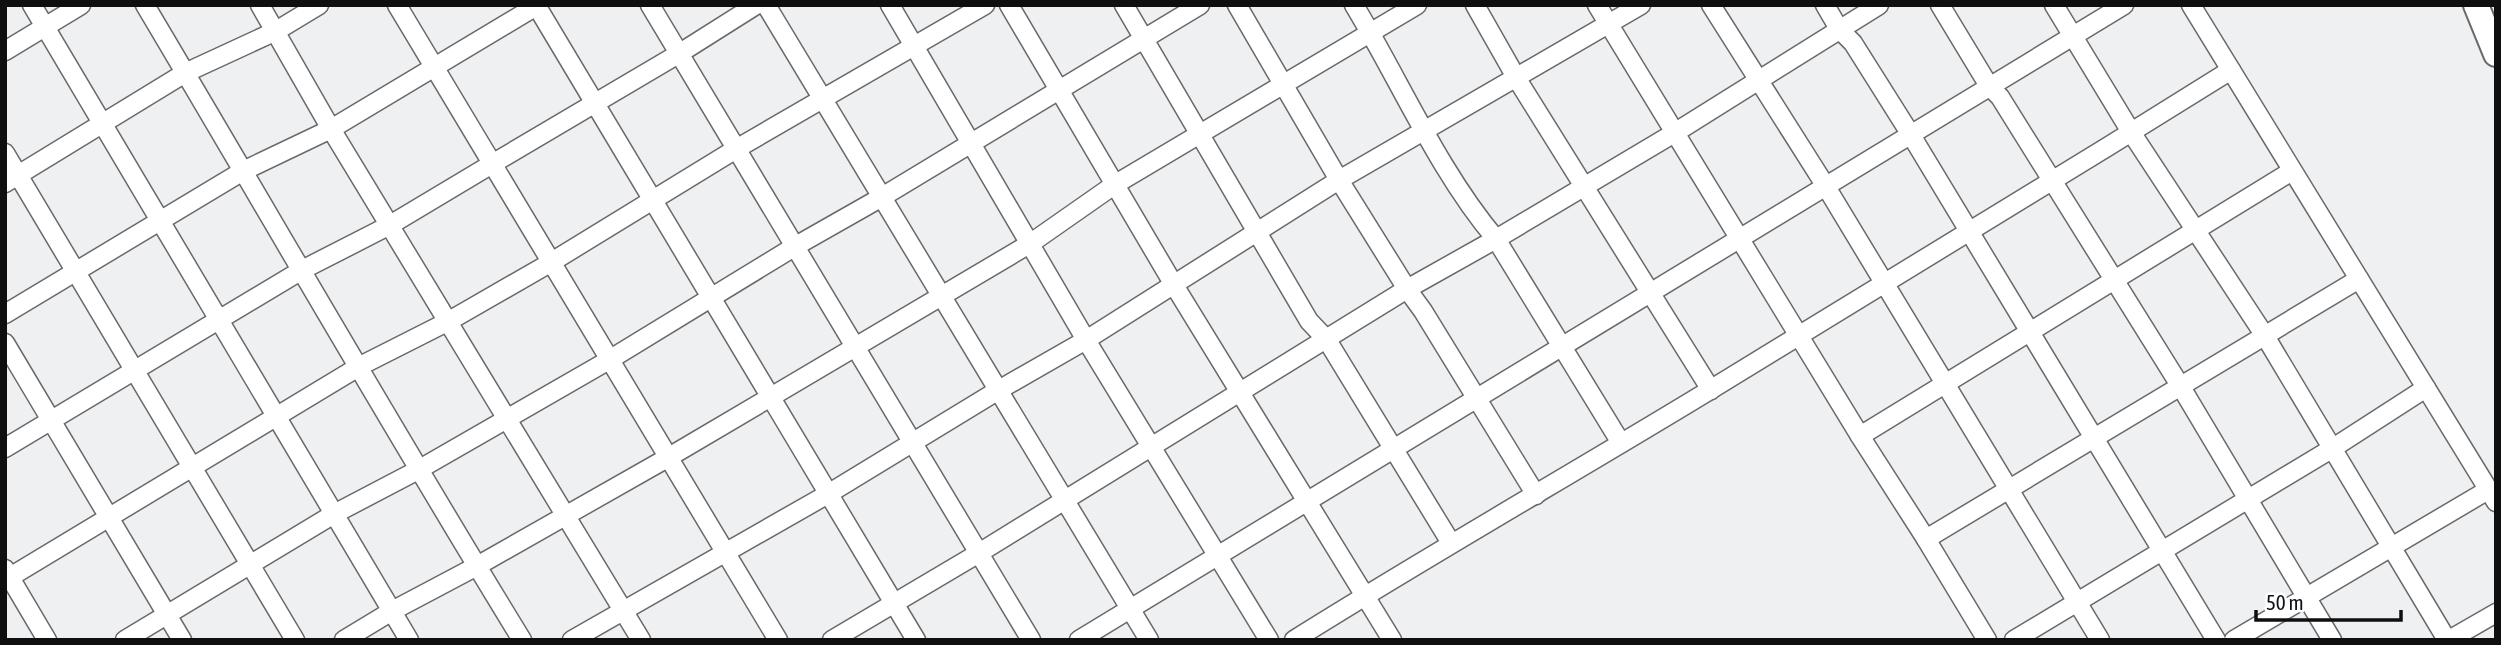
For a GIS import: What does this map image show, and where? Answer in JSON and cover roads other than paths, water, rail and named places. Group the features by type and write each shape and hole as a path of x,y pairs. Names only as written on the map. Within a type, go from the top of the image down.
{"main road":[{"path":"2476,5 2496,54"}],"street":[{"path":"32,5 409,640"},
{"path":"5,51 81,5"},
{"path":"145,5 360,366 418,470 522,640"},
{"path":"260,5 331,129 641,640"},
{"path":"12,179 186,73 276,31 318,5"},
{"path":"397,5 778,640"},
{"path":"650,5 1031,640"},
{"path":"5,449 303,270 390,225 680,53 755,5"},
{"path":"766,5 1149,640"},
{"path":"890,5 1086,340 1219,554 1269,640"},
{"path":"47,640 8,573 109,517 360,366 449,321 550,263 736,149 985,5"},
{"path":"1009,5 1174,285 1392,640"},
{"path":"1124,5 1309,321 1327,340 1451,543"},
{"path":"125,640 334,514 418,470 610,360 1200,5"},
{"path":"1237,5 1339,180 1536,495"},
{"path":"1354,5 1426,132 1479,218 1496,239 1621,443"},
{"path":"344,640 669,457 1031,243 1114,185 1417,5"},
{"path":"1475,5 1517,79 1711,390"},
{"path":"1597,5 1987,640"},
{"path":"572,640 828,494 1086,340 1339,180 1641,5"},
{"path":"1712,5 1946,383 2100,640"},
{"path":"1825,5 1839,29 1853,43 1911,135 2216,640"},
{"path":"832,640 979,553 1407,289 1676,132 1879,5"},
{"path":"1940,5 2181,387 2332,640"},
{"path":"2054,5 2131,132 2265,336 2448,640 2496,613"},
{"path":"1079,640 2124,5"},
{"path":"2191,5 2492,496 2393,547 2234,640"},
{"path":"5,314 243,171 331,129 536,6 916,640"},
{"path":"1294,640 1451,543 1536,495 2053,183 2231,70"},
{"path":"5,153 12,179 76,271 295,640"},
{"path":"1860,436 2292,171"},
{"path":"1926,539 2359,279"},
{"path":"5,343 182,640"},
{"path":"2014,640 2333,448 2426,388"}]}
